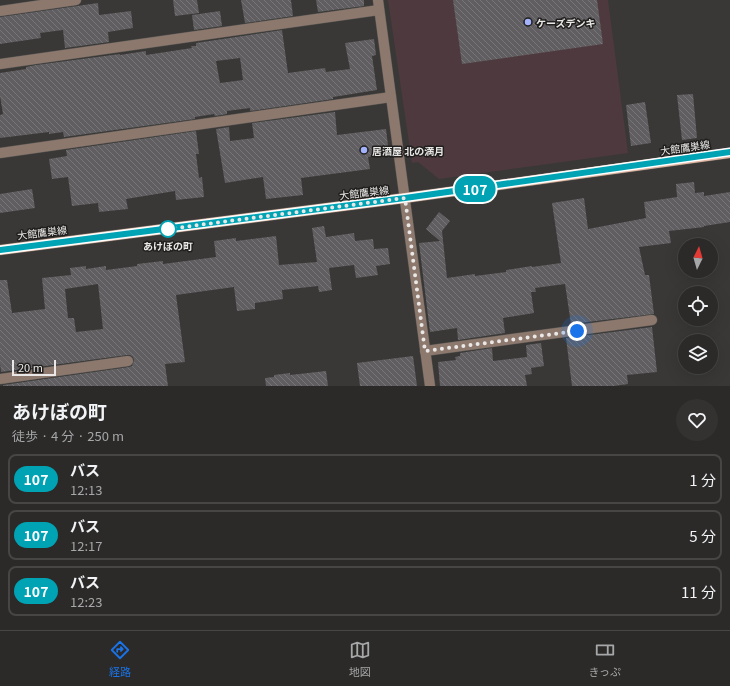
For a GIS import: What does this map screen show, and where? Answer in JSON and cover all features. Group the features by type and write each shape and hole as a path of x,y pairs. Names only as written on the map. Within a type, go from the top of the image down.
{"main road":[{"name":"大館鷹巣線","path":"0,250 405,198 730,152"}],"street":[{"path":"0,10 76,0"},
{"path":"0,64 379,5 390,97 430,386"},
{"path":"0,153 390,97"},
{"path":"425,351 652,320"},
{"path":"0,379 128,361"}],"shaded area":[{"path":"388,0 608,0 628,153 439,179 418,162 412,163"}],"building":[{"path":"173,0 197,0 199,13 175,16"},
{"path":"241,0 291,0 293,16 245,23"},
{"path":"316,0 364,0 364,6 318,12"},
{"name":"ケーズデンキ","path":"453,0 597,0 603,44 462,64"},
{"path":"98,3 99,15 131,11 133,28 108,32 109,42 65,48 63,30 40,33 41,38 0,44 0,17"},
{"path":"220,11 222,26 194,30 192,15"},
{"path":"282,30 288,73 325,68 326,72 350,69 345,43 374,39 376,55 372,56 377,90 333,97 333,99 250,111 250,108 227,111 227,114 215,116 214,114 195,117 195,119 64,137 63,132 49,134 49,132 0,138 0,115 3,114 0,96 0,73 26,69 26,67 36,65 120,54 146,51 146,55 192,48 191,46 196,46 196,43","holes":["240,58 243,80 220,83 216,61"]},
{"path":"693,94 697,138 682,140 677,95"},
{"path":"645,102 651,143 631,146 626,105"},
{"path":"335,112 337,135 386,129 389,154 368,157 370,169 301,178 303,195 266,199 263,177 225,183 216,129 229,127 230,141 254,138 252,123"},
{"path":"196,131 199,154 196,154 199,178 202,177 204,197 176,200 175,191 126,199 128,209 99,212 98,203 72,206 68,177 52,179 49,159 67,156 66,150"},
{"path":"694,182 695,193 704,192 704,196 730,192 730,222 669,231 671,243 639,247 645,275 649,275 654,314 571,324 565,284 535,288 536,292 531,292 534,313 503,318 505,333 458,340 457,328 430,332 419,243 440,241 426,229 439,212 450,221 442,231 447,278 475,274 475,276 506,272 506,270 532,266 561,263 552,203 584,198 588,229 646,218 644,202 677,197 676,184"},
{"path":"32,189 35,208 0,213 0,194"},
{"path":"324,226 326,237 354,233 355,241 373,239 374,249 388,248 390,264 376,266 378,275 356,278 354,265 329,268 332,290 319,292 318,286 282,290 283,299 255,303 255,309 237,311 234,287 176,295 185,362 165,364 168,386 3,386 129,367 132,366 134,360 133,357 127,355 1,372 0,280 7,280 12,313 45,309 42,278 71,275 70,268 86,266 86,269 106,266 106,270 137,266 137,264 163,261 163,264 216,257 214,241 236,238 236,241 276,236 279,265 317,262 312,228","holes":["98,284 103,329 76,332 74,318 68,318 65,289"]},
{"path":"652,327 657,372 627,375 628,384 614,386 572,386 566,338"},
{"path":"541,343 544,366 531,368 532,374 525,375 527,386 440,386 438,362 456,360 455,357 460,356 460,353 492,348 493,361 527,357 526,345"},
{"path":"413,356 417,386 360,386 357,363"},
{"path":"326,371 328,386 266,386 265,378 274,377 274,375 290,373 290,375"}],"bus line":[{"name":"107","path":"0,250 405,198 730,152"}],"place":[{"name":"ケーズデンキ","path":"528,22"},
{"name":"居酒屋 北の満月","path":"364,150"},
{"name":"あけぼの町","path":"168,229"}],"route":[{"path":"168,229 405,198 425,351 577,331"}]}
